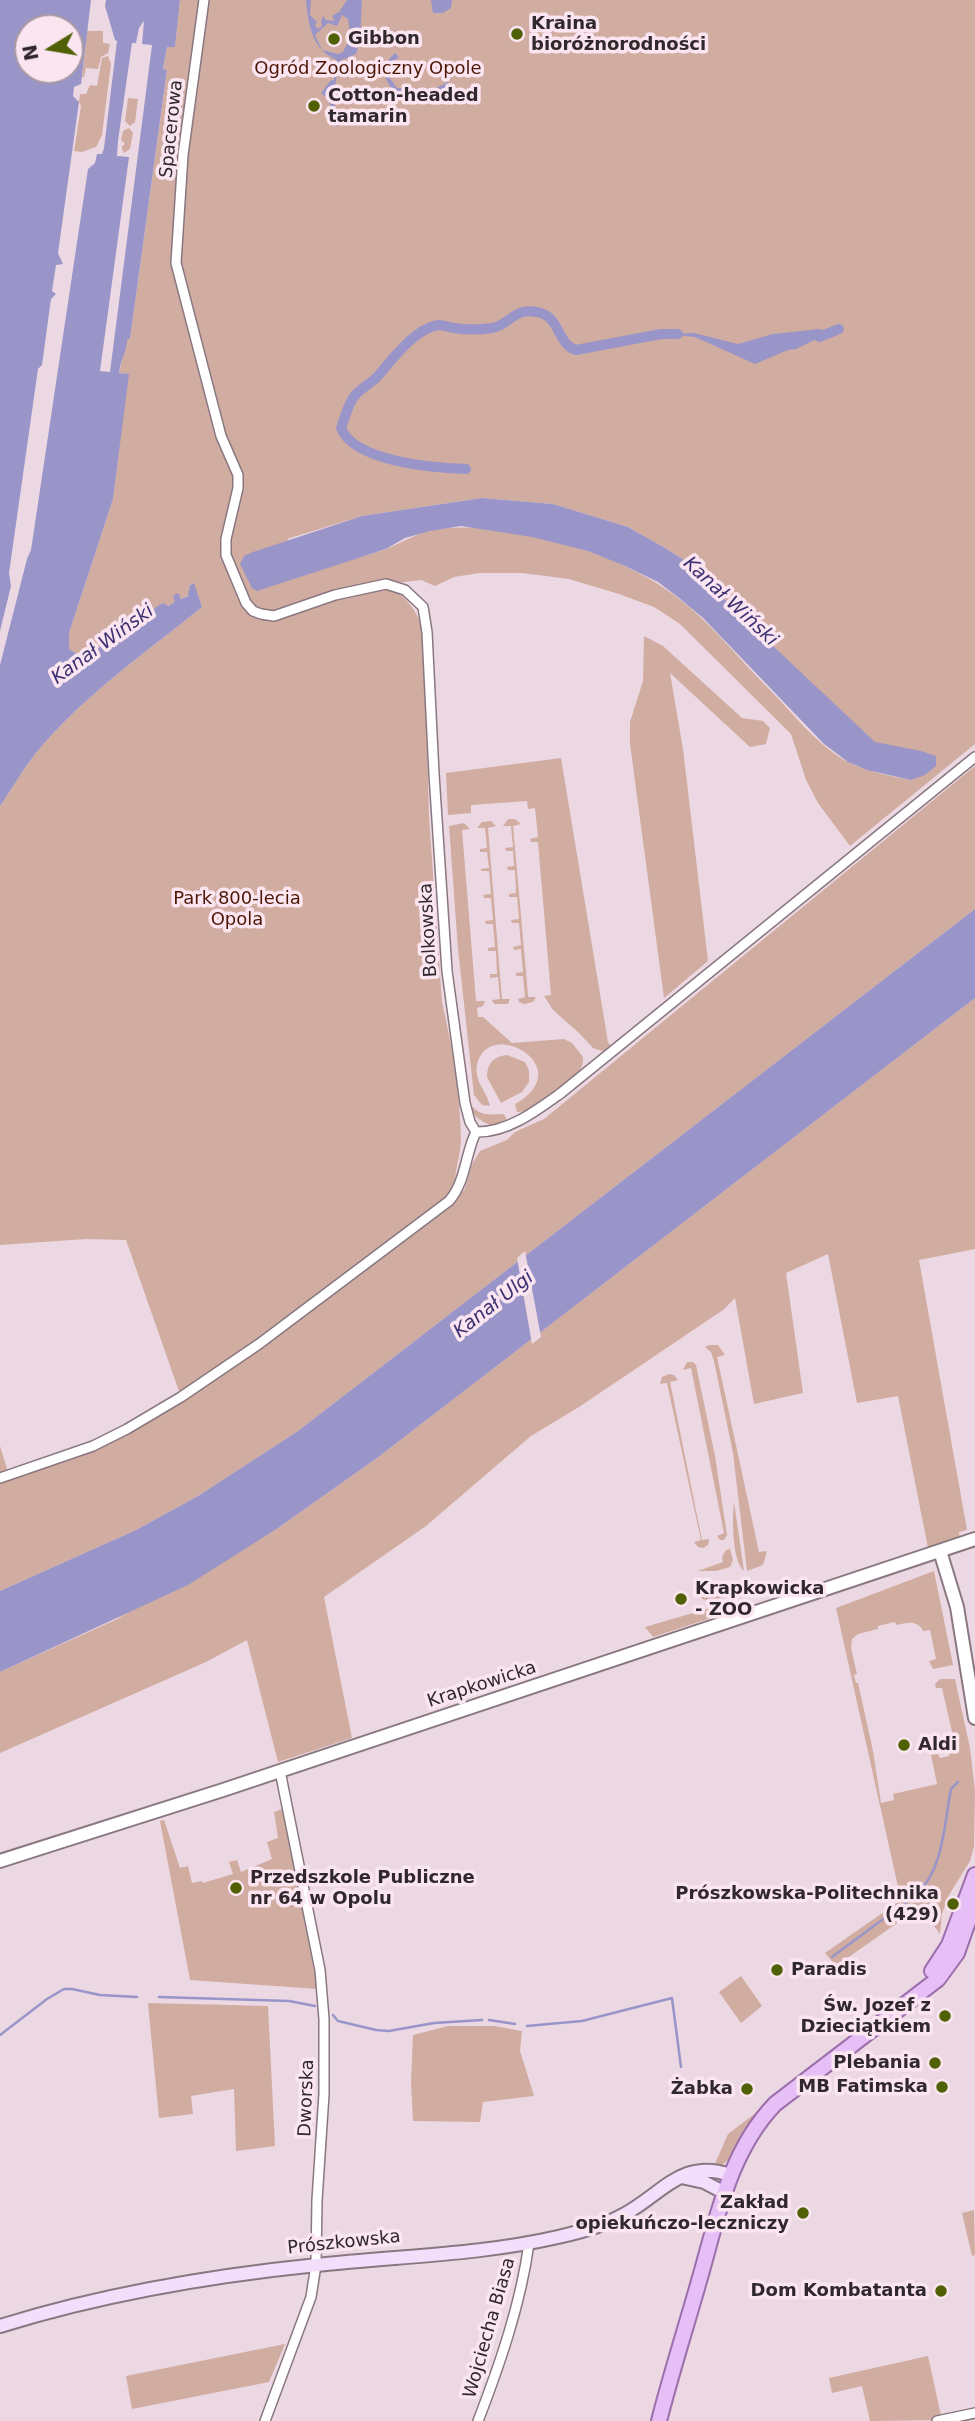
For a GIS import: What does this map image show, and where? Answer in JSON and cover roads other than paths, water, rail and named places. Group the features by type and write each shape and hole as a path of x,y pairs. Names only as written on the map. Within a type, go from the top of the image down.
{"main road":[{"path":"895,2010 942,1958 955,1932 975,1875"},
{"path":"659,2421 725,2193 738,2155 755,2127 775,2104 939,1979 962,1940 975,1902"},
{"name":"Prószkowska","path":"0,2326 74,2305 175,2283 529,2243 582,2231 617,2218 688,2172 700,2169 731,2175"},
{"path":"681,2177 704,2182 725,2193"}],"street":[{"name":"Spacerowa","path":"204,0 183,155 176,262 221,436 238,475 238,488 226,539 226,555 246,603 253,611 274,616 370,586 386,584 405,590"},
{"name":"Bolkowska","path":"405,590 420,603 426,614 447,971 465,1103 476,1132"},
{"path":"0,1479 93,1446 127,1429 214,1377 250,1351 449,1201 460,1185 469,1147 476,1132 488,1132 534,1112 598,1064 975,757"},
{"name":"Krapkowicka","path":"0,1861 280,1771 975,1539"},
{"path":"940,1551 957,1607 975,1718"},
{"name":"Dworska","path":"265,2421 307,2309 316,2265 324,2094 323,2004 315,1938 280,1771"},
{"name":"Wojciecha Biasa","path":"478,2421 506,2339 523,2278 529,2243"},
{"path":"937,2421 975,2413"}],"water":[{"path":"0,0 91,0 84,59 84,14 14,14 14,84 81,84 74,87 73,96 79,102 58,253 63,264 56,265 52,291 56,294 51,299 42,365 38,369 9,573 11,586 0,631"},
{"name":"Kanał Wiński","path":"106,0 180,0 175,47 167,47 163,69 167,70 130,339 127,339 119,373 129,374 113,499 69,633 69,649 79,655 88,654 102,646 129,620 140,618 163,603 168,606 175,602 173,596 178,593 181,599 188,596 190,585 194,583 202,607 115,676 54,732 36,753 0,806 0,665 31,550 88,169 104,148 117,41 105,6","holes":["144,21 142,44 152,45 110,372 100,371 129,157 117,156 118,141 132,43 136,43 139,28"]},
{"path":"306,0 311,0 310,15 317,22 315,25 318,29 322,26 323,16 326,20 335,21 332,16 339,12 347,0 362,0 360,41 356,54 340,61 322,50 338,54 343,52 349,40 348,19 342,15 337,26 328,23 315,35 322,49 314,37"},
{"path":"431,0 452,0 451,8 443,13 433,13"},
{"path":"395,53 399,57 392,62 389,77 397,88 430,91 448,82 450,87 432,97 394,92 384,72"},
{"path":"331,80 336,81 333,96 339,126 332,126 330,119 333,114 328,99 321,93"},
{"path":"819,329 831,332 755,364 695,337 666,334 694,333 738,344 773,334"},
{"path":"482,498 553,504 628,527 665,548 692,565 737,612 875,742 936,756 936,766 925,775 911,780 867,770 848,762 824,744 703,618 679,598 658,582 588,551 532,537 461,526 405,538 386,549 257,591 252,588 240,564 244,556 253,552 362,516"},
{"name":"Kanał Ulgi","path":"975,909 975,998 377,1458 278,1528 188,1585 0,1672 0,1591 136,1530 198,1496 298,1431"}],"waterway":[{"path":"335,80 338,61"},
{"path":"466,469 416,465 378,456 362,449 349,439 341,428 355,395 377,377 420,332 438,325 468,329 492,328 519,313 532,311 547,316 566,343 576,350 661,334 678,334"},
{"path":"819,337 839,329"},
{"path":"832,1957 917,1894 926,1883 933,1872 942,1845 951,1789 958,1782"},
{"path":"0,2035 64,1989 137,1997"},
{"path":"159,1997 289,2001 315,2006"},
{"path":"527,2026 582,2021 672,1998 681,2067"},
{"path":"333,2015 338,2021 389,2031 434,2023 482,2020"},
{"path":"489,2020 515,2024"}],"place":[{"name":"Kraina bioróżnorodności","path":"517,34"},
{"name":"Gibbon","path":"334,39"},
{"name":"Cotton-headed tamarin","path":"314,106"},
{"name":"Krapkowicka - ZOO","path":"681,1599"},
{"name":"Aldi","path":"904,1745"},
{"name":"Przedszkole Publiczne nr 64 w Opolu","path":"236,1888"},
{"name":"Prószkowska-Politechnika (429)","path":"953,1904"},
{"name":"Paradis","path":"777,1970"},
{"name":"Św. Jozef z Dzieciątkiem","path":"945,2016"},
{"name":"Plebania","path":"935,2063"},
{"name":"MB Fatimska","path":"942,2087"},
{"name":"Żabka","path":"747,2089"},
{"name":"Zakład opiekuńczo-leczniczy","path":"803,2213"},
{"name":"Dom Kombatanta","path":"941,2291"}],"park label":[{"name":"Ogród Zoologiczny Opole","path":"368,69"},
{"name":"Park 800-lecia Opola","path":"237,909"}]}
